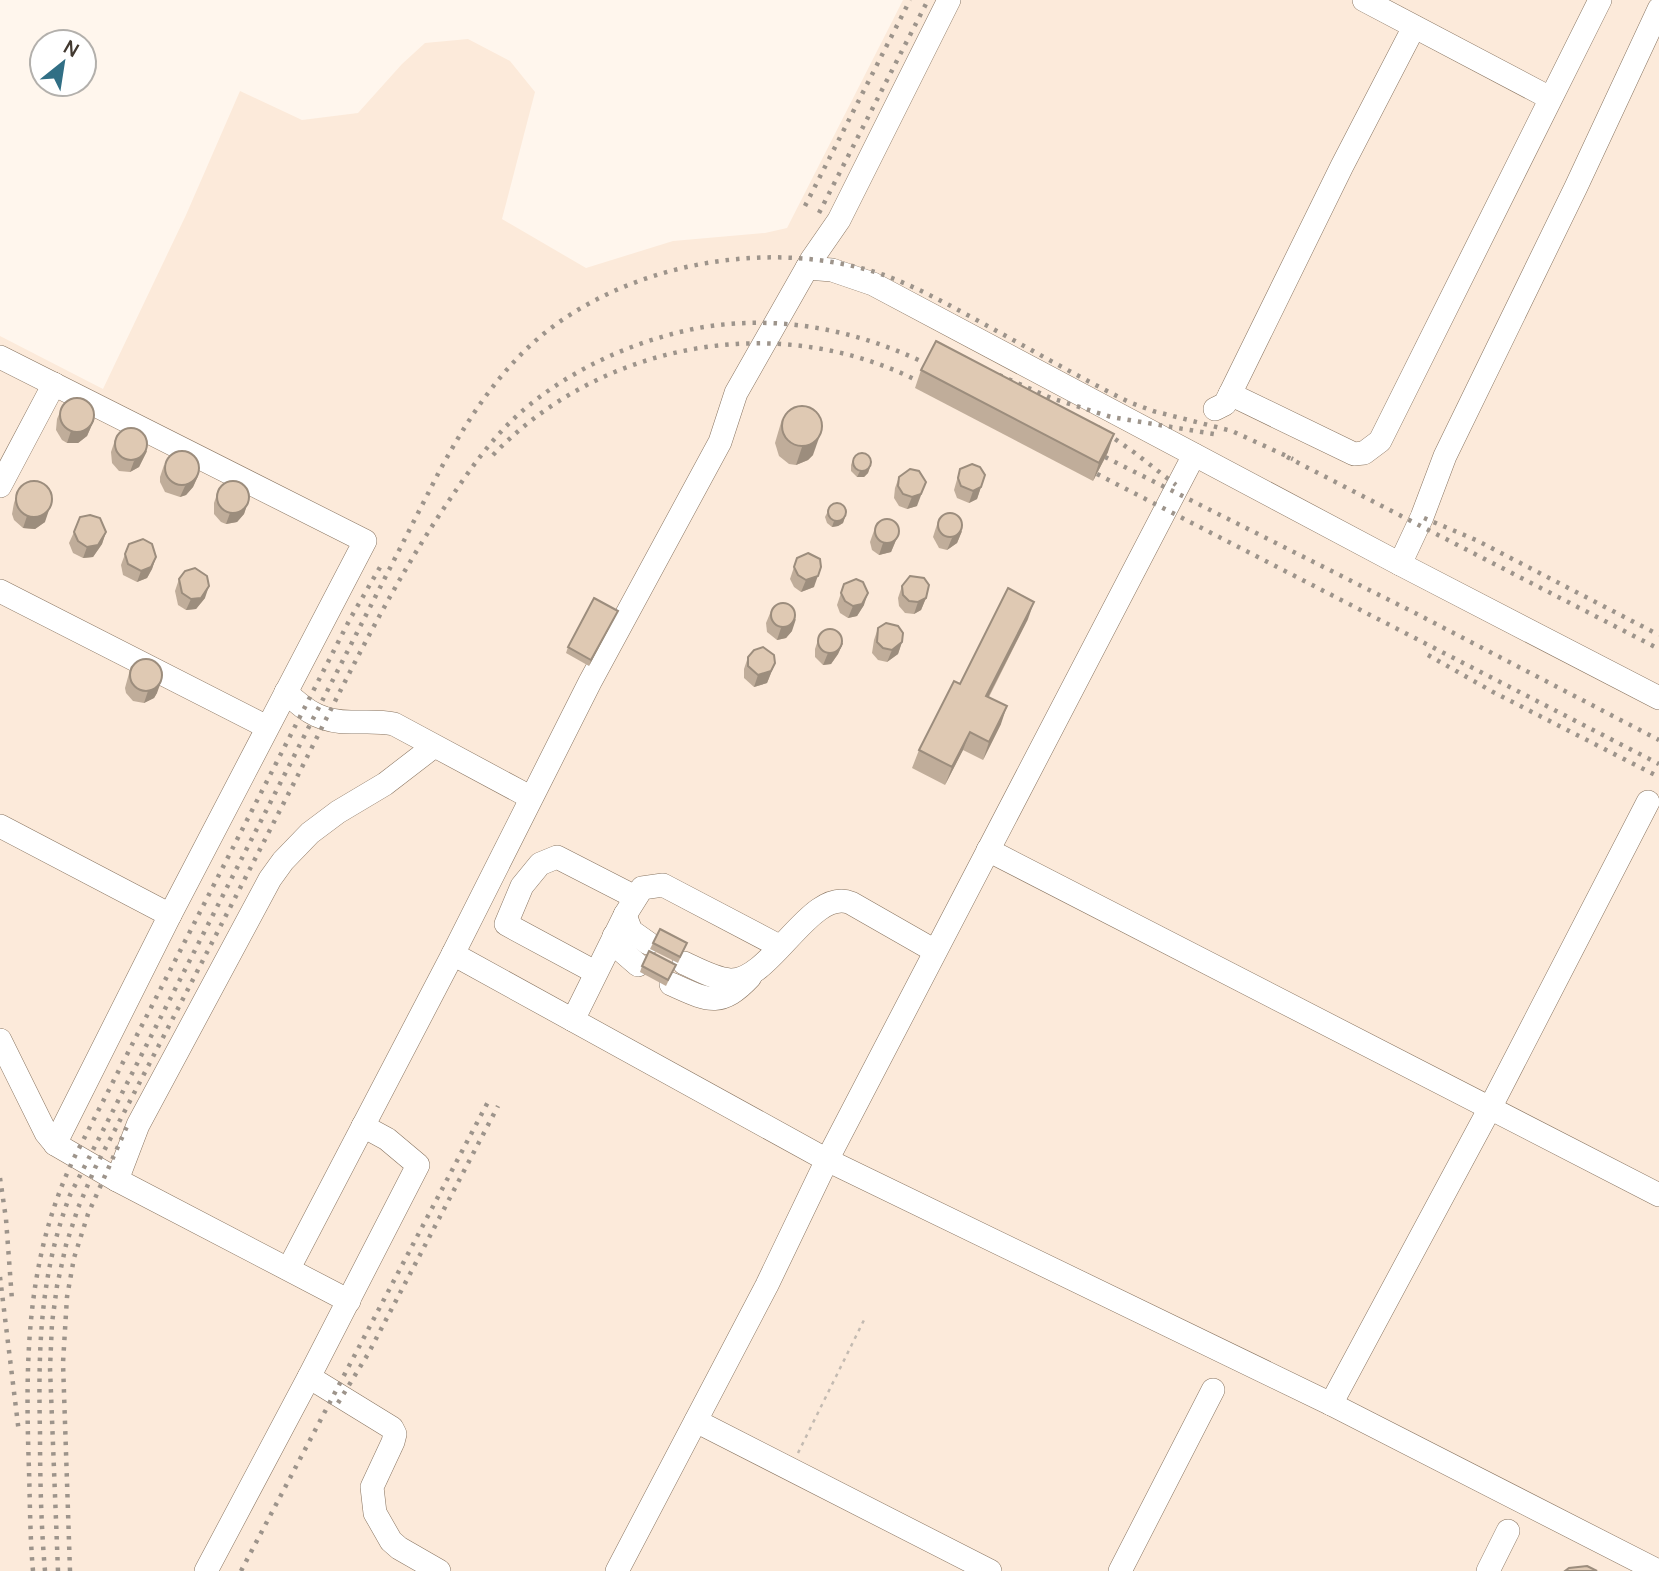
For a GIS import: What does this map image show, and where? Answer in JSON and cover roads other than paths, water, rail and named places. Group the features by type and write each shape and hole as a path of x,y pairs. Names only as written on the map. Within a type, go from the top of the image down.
{"lane":[{"path":"289,1268 477,908 530,797 720,442 736,393 807,268 839,220 949,0"},
{"path":"1364,0 1550,98"},
{"path":"1413,27 1223,402 1354,454 1373,448 1387,430 1600,0"},
{"path":"1400,564 1422,517 1445,456 1659,9"},
{"path":"807,268 832,270 873,284 1400,564 1657,692"},
{"path":"0,357 365,541 170,915 55,1144"},
{"path":"0,486 54,384"},
{"path":"617,1571 767,1285 827,1160 935,951 1194,455"},
{"path":"0,591 267,727"},
{"path":"286,692 304,710 315,715 340,722 394,724 530,797"},
{"path":"117,1180 138,1125 270,879 295,848 316,828 338,812 370,795 433,747"},
{"path":"1331,1404 1490,1108 1648,802"},
{"path":"0,827 170,915"},
{"path":"988,850 1659,1195"},
{"path":"506,923 522,887 540,864 557,857 630,906"},
{"path":"573,1020 595,972 642,888 663,885 779,946"},
{"path":"671,984 699,997 720,999 736,993 779,946 825,904 839,899 851,903 935,951"},
{"path":"630,906 631,931 648,943"},
{"path":"477,908 595,972"},
{"path":"614,936 622,952 638,965"},
{"path":"453,954 827,1160 1331,1404 1658,1571"},
{"path":"684,963 730,980 752,975"},
{"path":"0,1040 46,1133 55,1144 117,1180 349,1301"},
{"path":"205,1571 418,1165 387,1139 363,1126"},
{"path":"309,1377 392,1428 395,1434 393,1442 372,1487 375,1513 391,1541 439,1571"},
{"path":"1120,1571 1213,1390"},
{"path":"696,1421 990,1571"},
{"path":"1488,1571 1508,1531"}],"railway":[{"path":"805,206 910,0"},
{"path":"819,213 928,0"},
{"path":"45,1571 39,1401 41,1341 52,1254 70,1195 440,470 481,402 534,342 570,315 610,293 654,276 700,264 747,258 794,258 840,263 884,275 922,291 1129,402 1153,411 1232,431 1293,459"},
{"path":"58,1571 50,1368 52,1323 66,1245 78,1208 95,1168 368,637 426,535 466,476 504,428 565,379 608,357 675,333 728,324 786,324 844,334 900,352 927,364"},
{"path":"493,455 537,416 585,386 638,363 694,349 750,343 808,347 864,359 918,381"},
{"path":"999,375 1051,398 1111,417 1220,435"},
{"path":"1098,427 1176,485"},
{"path":"1105,457 1417,614 1659,740"},
{"path":"1287,457 1659,649"},
{"path":"1097,474 1659,764"},
{"path":"1424,518 1476,540 1659,635"},
{"path":"33,1571 28,1429 29,1348 38,1270 59,1194 75,1156 350,619 383,562"},
{"path":"1428,655 1493,692 1659,777"},
{"path":"241,1571 489,1100"},
{"path":"338,1403 368,1354 498,1106"},
{"path":"70,1571 63,1363 67,1297 74,1258 88,1214 128,1124"},
{"path":"0,1178 12,1300"},
{"path":"0,1277 19,1433"}]}
